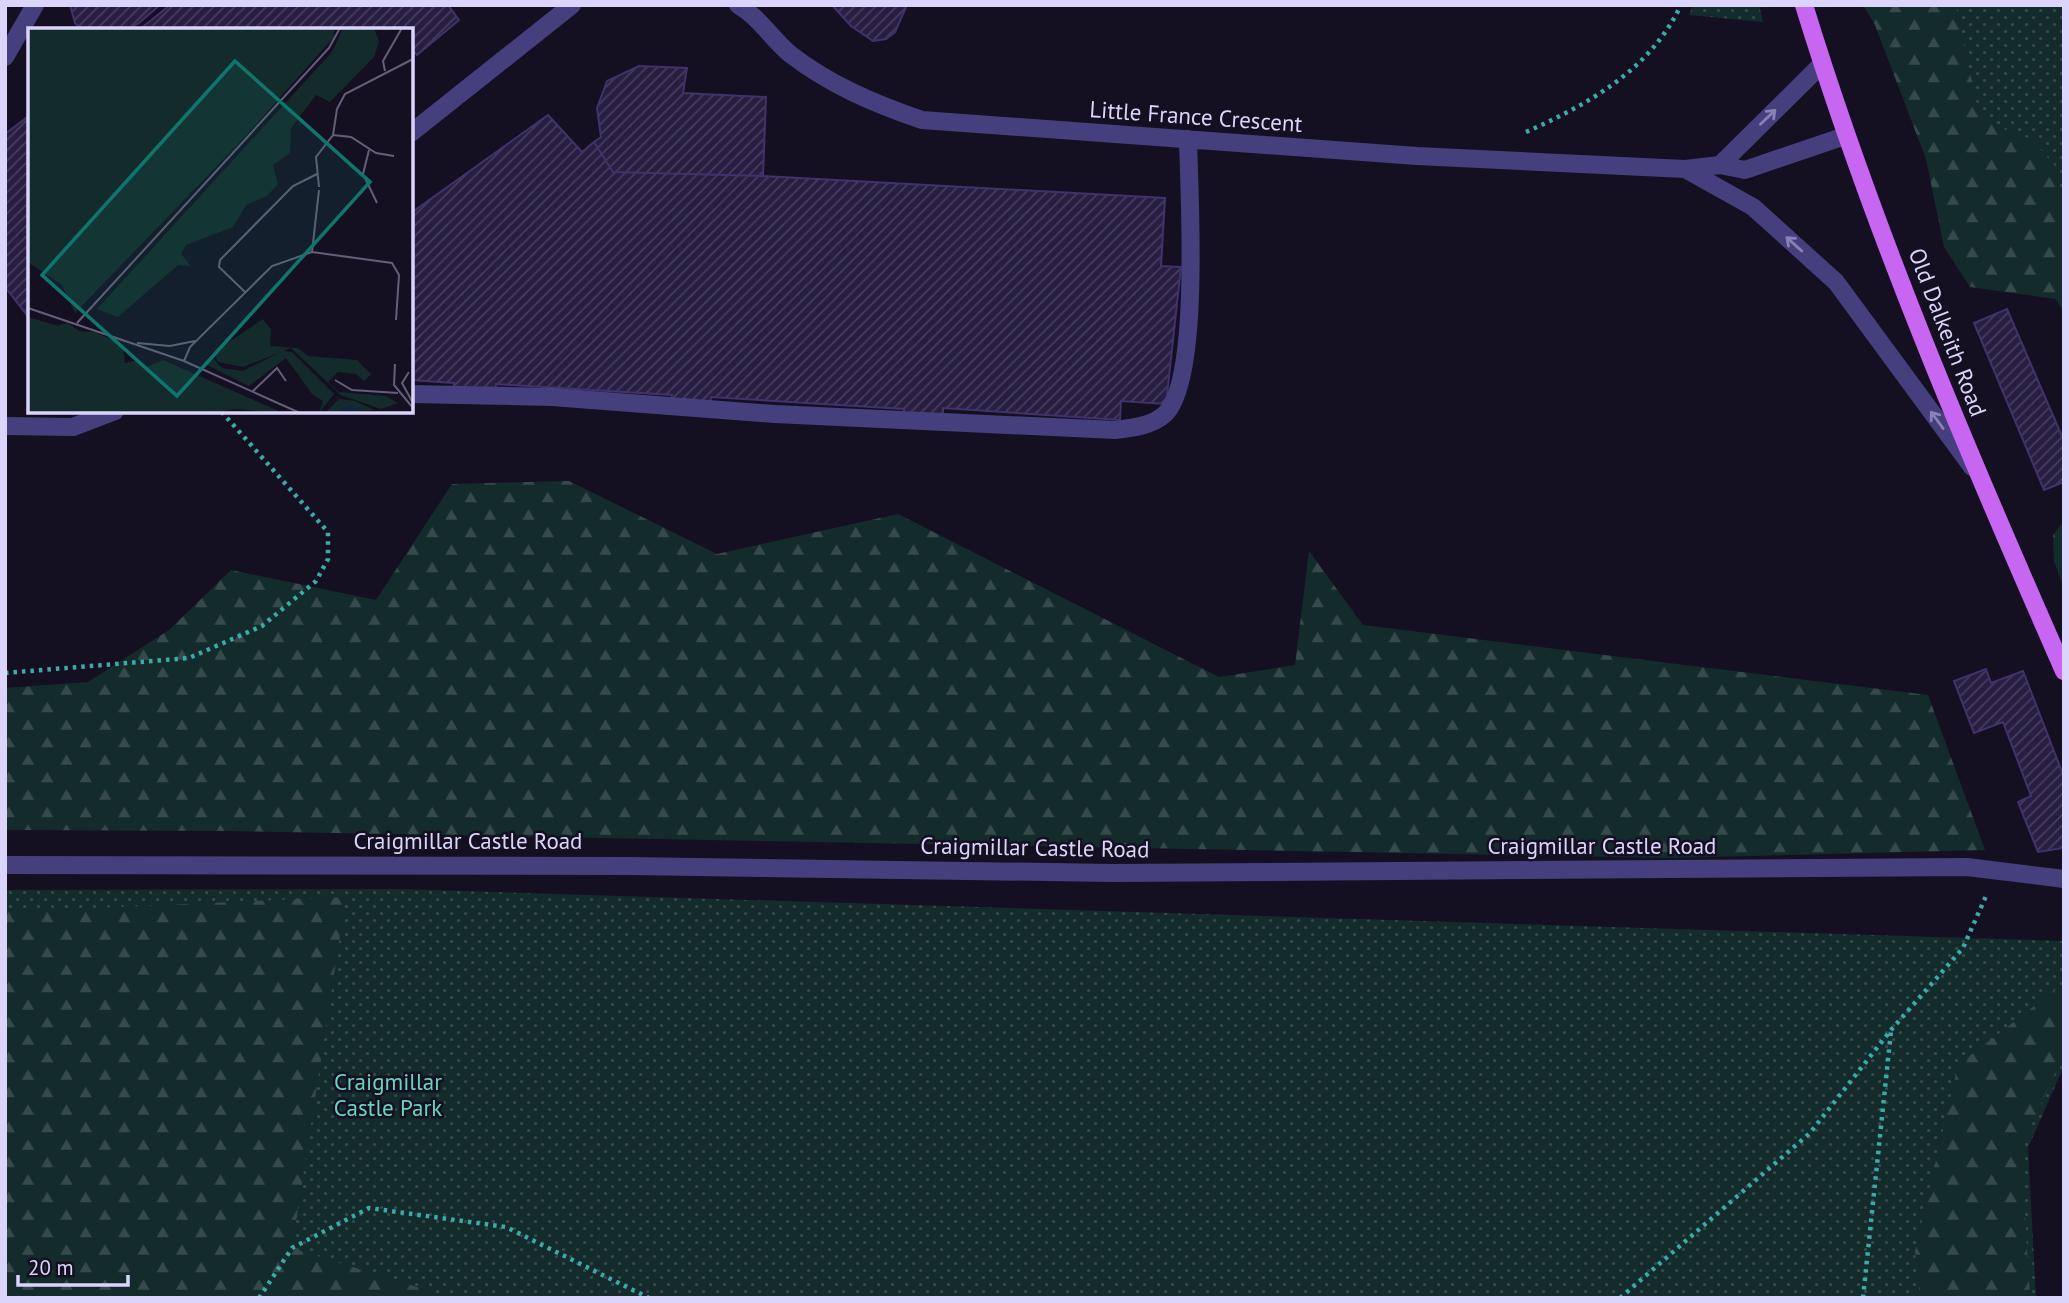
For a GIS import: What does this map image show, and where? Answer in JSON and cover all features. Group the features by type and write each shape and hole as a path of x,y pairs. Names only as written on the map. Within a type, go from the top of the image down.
{"main road":[{"name":"Old Dalkeith Road","path":"1804,5 1844,136 1978,475 2064,671"}],"street":[{"path":"5,57 35,5"},
{"path":"413,130 572,5"},
{"name":"Little France Crescent","path":"738,5 789,53 824,77 857,96 922,120 1441,158 1685,169 1720,165 1745,170 1844,136"},
{"path":"1720,165 1822,64"},
{"path":"413,394 552,397 775,414 1115,430 1135,428 1165,414 1177,396 1192,273 1188,139"},
{"name":"Little France Crescent","path":"1685,169 1753,207 1836,282 1978,475"},
{"path":"5,426 73,427 109,413"},
{"name":"Craigmillar Castle Road","path":"5,865 629,866 1113,873 1953,867 2064,879"}],"path":[{"path":"1513,138 1609,89 1649,54 1681,5"},
{"path":"5,673 188,657 262,626 316,581 328,559 328,532 223,413"},
{"path":"1620,1298 1810,1133 1891,1030 1963,948 1997,870"},
{"path":"1863,1298 1891,1030"},
{"path":"259,1298 292,1248 369,1208 506,1227 649,1298"}],"green space":[{"path":"1693,5 1759,5 1763,22 1689,15"},
{"path":"1863,5 1956,5 1978,111 1990,124 2031,139 2057,168 2064,208 2064,313 2056,299 1970,287 1944,247 1926,159 1875,25"},
{"path":"1893,5 2064,5 2064,260"},
{"path":"569,481 717,554 898,514 1219,677 1295,665 1309,551 1363,625 1928,695 1985,850 1671,858 226,831 5,830 5,688 88,682 169,630 231,570 376,600 452,484"},
{"path":"2064,521 2064,588 2054,561 2053,535"},
{"name":"Craigmillar Castle Park","path":"400,889 2064,941 2064,1066 2028,1148 2036,1298 5,1298 5,890"},
{"path":"346,897 292,1248 452,1298 5,1298 5,912"},
{"path":"2064,983 2064,1053 2021,1148 2030,1298 1920,1298 1915,1251 1958,1065"}],"building":[{"path":"70,5 160,5 130,28 80,28 75,23"},
{"path":"170,5 448,5 459,20 417,55 413,51 413,28 141,28"},
{"path":"832,5 907,5 895,32 886,39 873,41 851,26"},
{"path":"639,66 687,68 683,93 766,97 763,176 613,172 594,142 601,137 597,108 607,81"},
{"path":"548,115 582,152 594,142 613,172 763,176 1165,198 1161,266 1181,267 1166,404 1121,401 1120,420 943,408 943,417 904,416 904,409 711,397 710,405 672,403 672,395 496,384 495,393 453,393 454,383 413,380 413,212"},
{"path":"28,117 28,316 5,287 5,134"},
{"path":"2007,309 2064,441 2064,482 2044,490 1974,323"},
{"path":"1986,669 1991,683 2023,671 2064,777 2064,848 2038,852 2018,802 2031,796 2003,722 1974,733 1954,681"}]}
